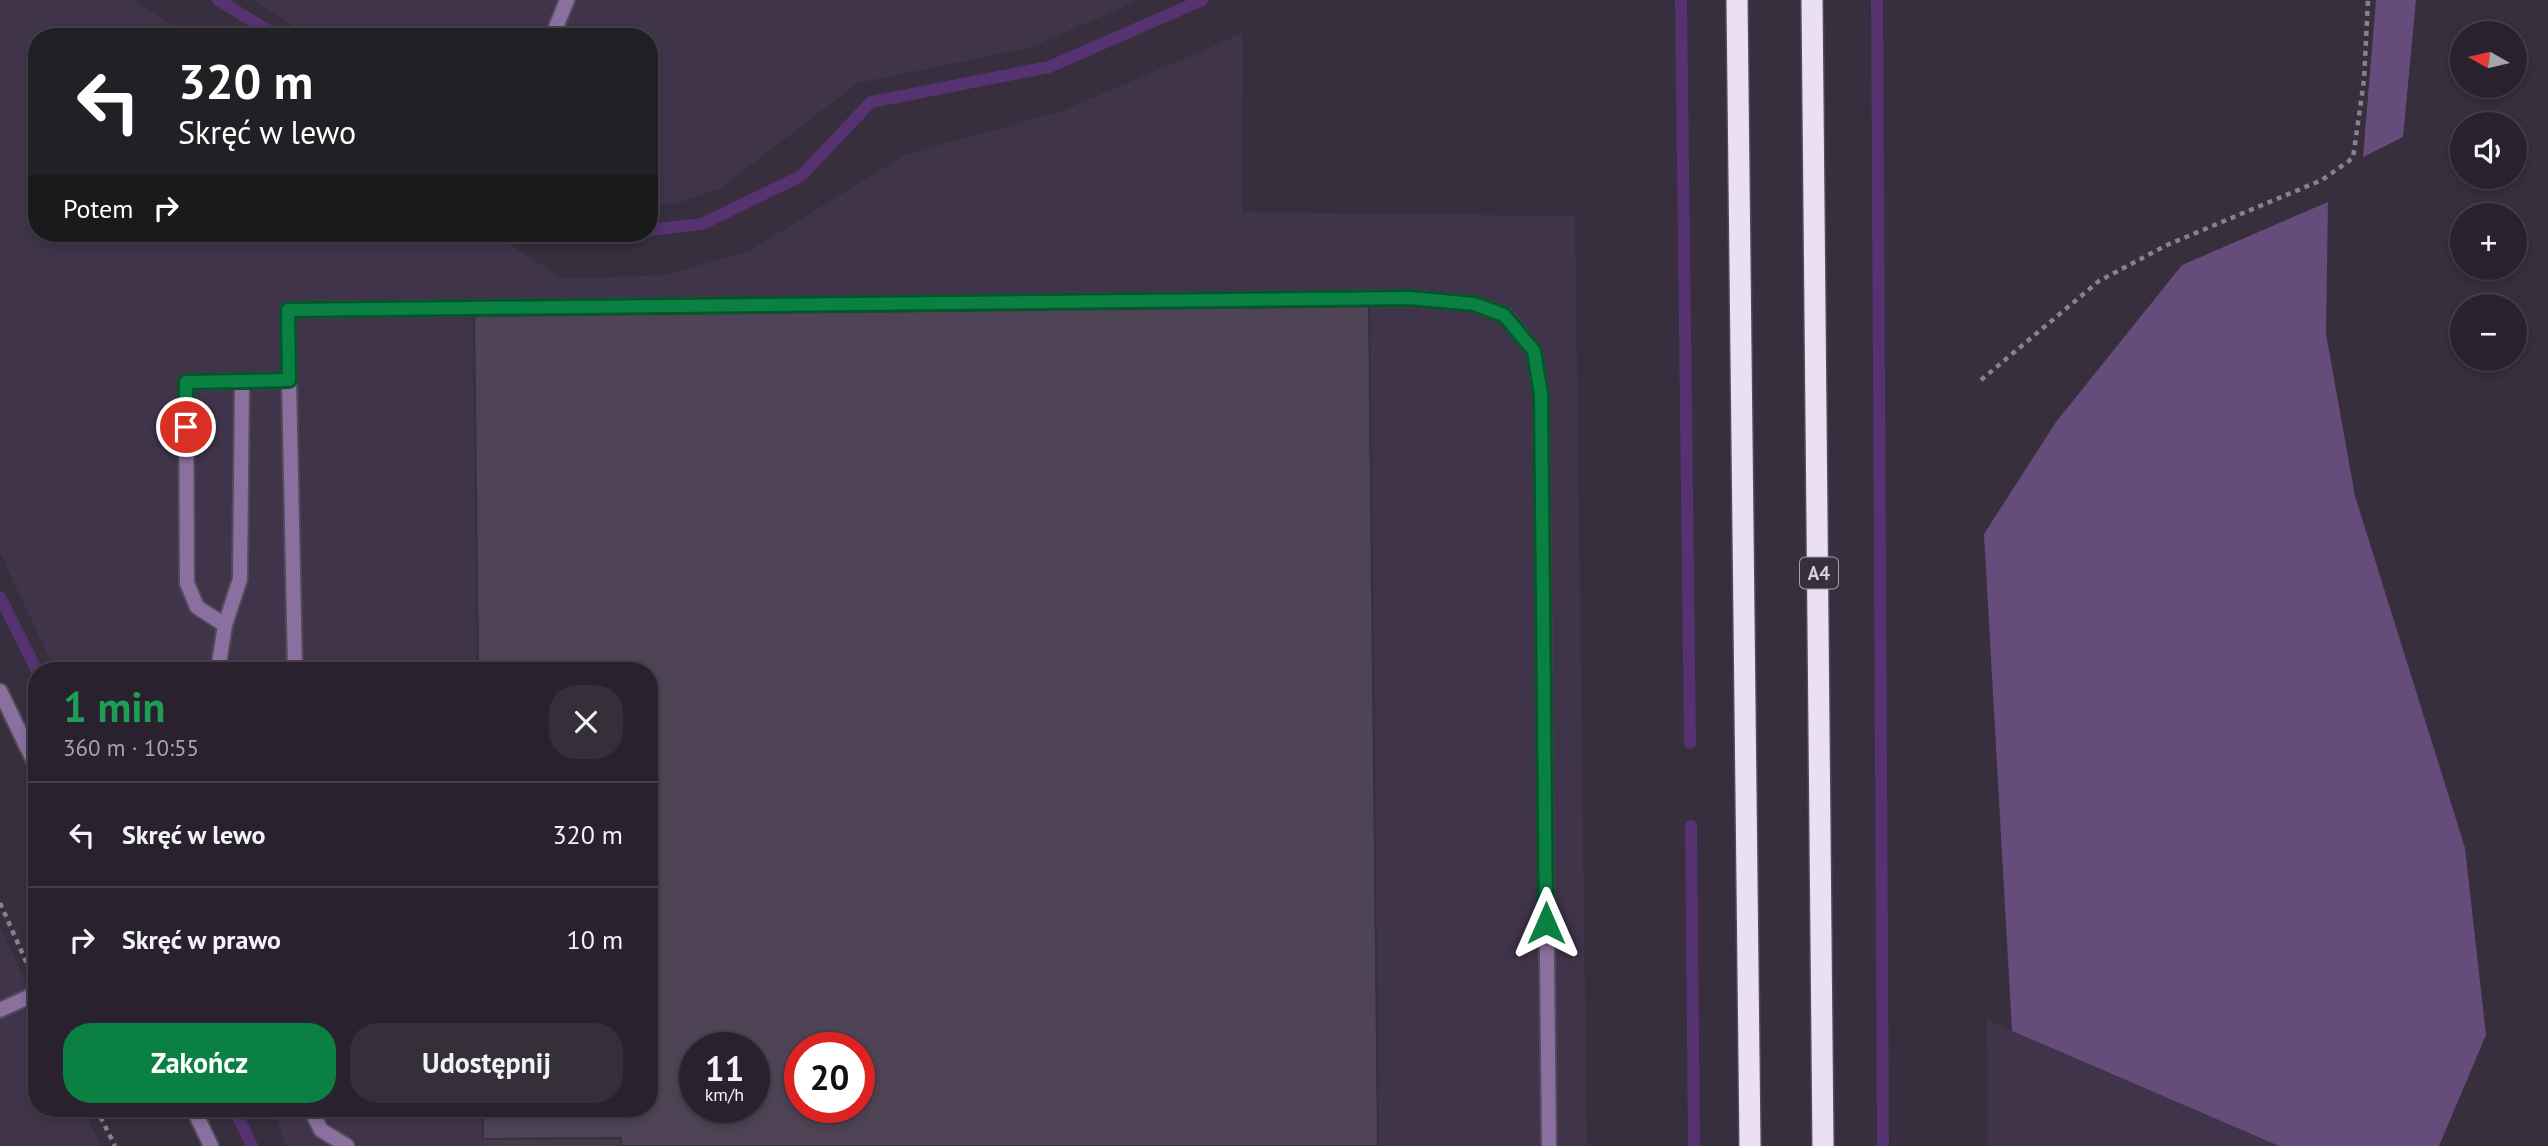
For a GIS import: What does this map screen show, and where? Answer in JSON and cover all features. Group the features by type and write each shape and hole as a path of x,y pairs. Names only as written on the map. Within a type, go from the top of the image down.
{"highway":[{"path":"1737,0 1750,1146"},
{"name":"A4","path":"1812,0 1823,1146"}],"street":[{"path":"556,28 567,0"},
{"path":"295,662 288,310 1409,298 1474,304 1504,315 1534,351 1541,395 1549,1146"},
{"path":"225,625 197,607 187,583 186,382 289,380"},
{"path":"219,662 225,625 240,579 242,381"},
{"path":"0,691 28,749"},
{"path":"0,1010 28,997"},
{"path":"197,1117 211,1146"},
{"path":"314,1117 321,1130 347,1146"}],"path":[{"path":"1981,380 2099,281 2167,245 2322,180 2353,159 2364,80 2368,0"},
{"path":"0,903 28,965"},
{"path":"100,1117 115,1146"}],"shaded area":[{"path":"0,0 133,0 176,28 28,28 28,242 506,242 563,279 666,275 751,250 906,154 1062,111 1243,33 1242,212 1575,216 1587,1146 286,1146 275,1117 658,1117 658,662 51,662 0,553"},
{"path":"253,0 1139,0 1029,48 858,83 719,189 675,204 658,204 658,28 296,28"},
{"path":"2376,0 2416,0 2403,137 2363,157"},
{"path":"2328,202 2326,334 2355,496 2465,848 2486,1035 2439,1146 2279,1146 2012,1031 1984,534 2056,422 2182,265"},
{"path":"0,927 28,987 28,1117 87,1117 101,1146 0,1146"},
{"path":"1987,1019 2012,1031 2279,1146 1988,1146"}],"building":[{"path":"1369,304 1378,1146 621,1146 621,1138 483,1139 483,1117 658,1117 658,662 478,662 474,311"}],"waterway":[{"path":"218,0 264,28"},
{"path":"658,229 702,224 801,176 871,102 1049,67 1202,0"},
{"path":"1681,0 1690,743"},
{"path":"1877,0 1883,1146"},
{"path":"0,597 32,662"},
{"path":"1691,826 1694,1146"},
{"path":"238,1117 252,1146"}],"route":[{"path":"186,427 186,382 289,380 288,310 1409,298 1474,304 1489,309 1504,315 1534,351 1541,395 1546,923"}]}
